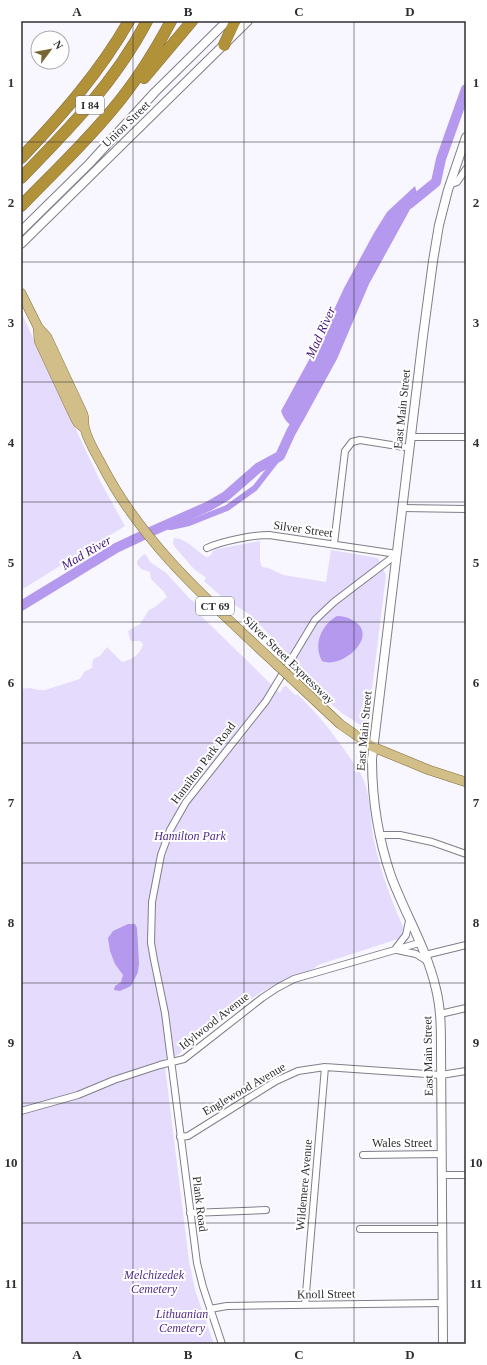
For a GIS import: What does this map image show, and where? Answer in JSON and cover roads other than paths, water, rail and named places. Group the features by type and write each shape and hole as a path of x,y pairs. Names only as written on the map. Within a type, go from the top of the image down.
{"highway":[{"path":"21,158 59,118 88,83 110,52 128,21"},
{"name":"I 84","path":"21,178 96,98 128,53 147,21"},
{"name":"I 84","path":"21,206 93,131 123,96 150,57 171,21"},
{"path":"123,96 137,88 192,21"},
{"path":"224,45 235,21"}],"main road":[{"name":"Union Street","path":"21,231 89,164 152,95 227,21"},
{"name":"Union Street","path":"21,244 248,21"},
{"name":"East Main Street","path":"443,1344 440,1014 436,988 426,958 409,921 390,873 380,835 374,789 373,747 403,508 422,336 433,261 439,225 449,185 466,136"},
{"name":"Silver Street Expressway","path":"21,293 38,327 38,338 42,348 75,418 84,428 114,487 142,527 193,584 277,665 340,724 373,747"},
{"name":"CT 69","path":"373,747 429,770 466,782"}],"street":[{"path":"449,185 457,182 466,169"},
{"path":"411,437 466,437"},
{"path":"334,544 346,451 352,442 360,440 410,448"},
{"path":"403,508 466,509"},
{"name":"Silver Street","path":"207,548 216,544 265,535 397,554"},
{"name":"Hamilton Park Road","path":"171,1064 164,1004 154,960 151,934 152,902 158,863 174,821 190,796 269,696 315,620 334,602 397,554"},
{"path":"380,835 400,834 432,842 466,854"},
{"path":"395,949 406,935 409,921"},
{"name":"Idylwood Avenue","path":"21,1111 78,1095 114,1080 184,1059 262,998 294,979 419,943"},
{"path":"426,958 466,945"},
{"name":"Idylwood Avenue","path":"395,949 426,958"},
{"path":"440,1014 466,1008"},
{"name":"Plank Road","path":"171,1064 198,1270 222,1344"},
{"name":"Englewood Avenue","path":"180,1137 188,1136 286,1075 298,1071 325,1067 441,1075 466,1071"},
{"name":"Wildemere Avenue","path":"305,1305 325,1067"},
{"name":"Wales Street","path":"363,1154 442,1154"},
{"path":"442,1175 466,1175"},
{"path":"190,1213 266,1210"},
{"path":"360,1229 442,1229"},
{"name":"Knoll Street","path":"210,1309 227,1306 442,1303"}],"waterway":[{"name":"Mad River","path":"409,204 436,182 441,159 466,89"},
{"name":"Mad River","path":"21,606 116,548 209,506 226,496 258,468 280,456 301,414"},
{"path":"162,526 171,527 189,523 227,508 255,488 279,457"}],"park label":[{"name":"Hamilton Park","path":"190,836"},
{"name":"Melchizedek Cemetery","path":"154,1282"},
{"name":"Lithuanian Cemetery","path":"182,1321"}]}
